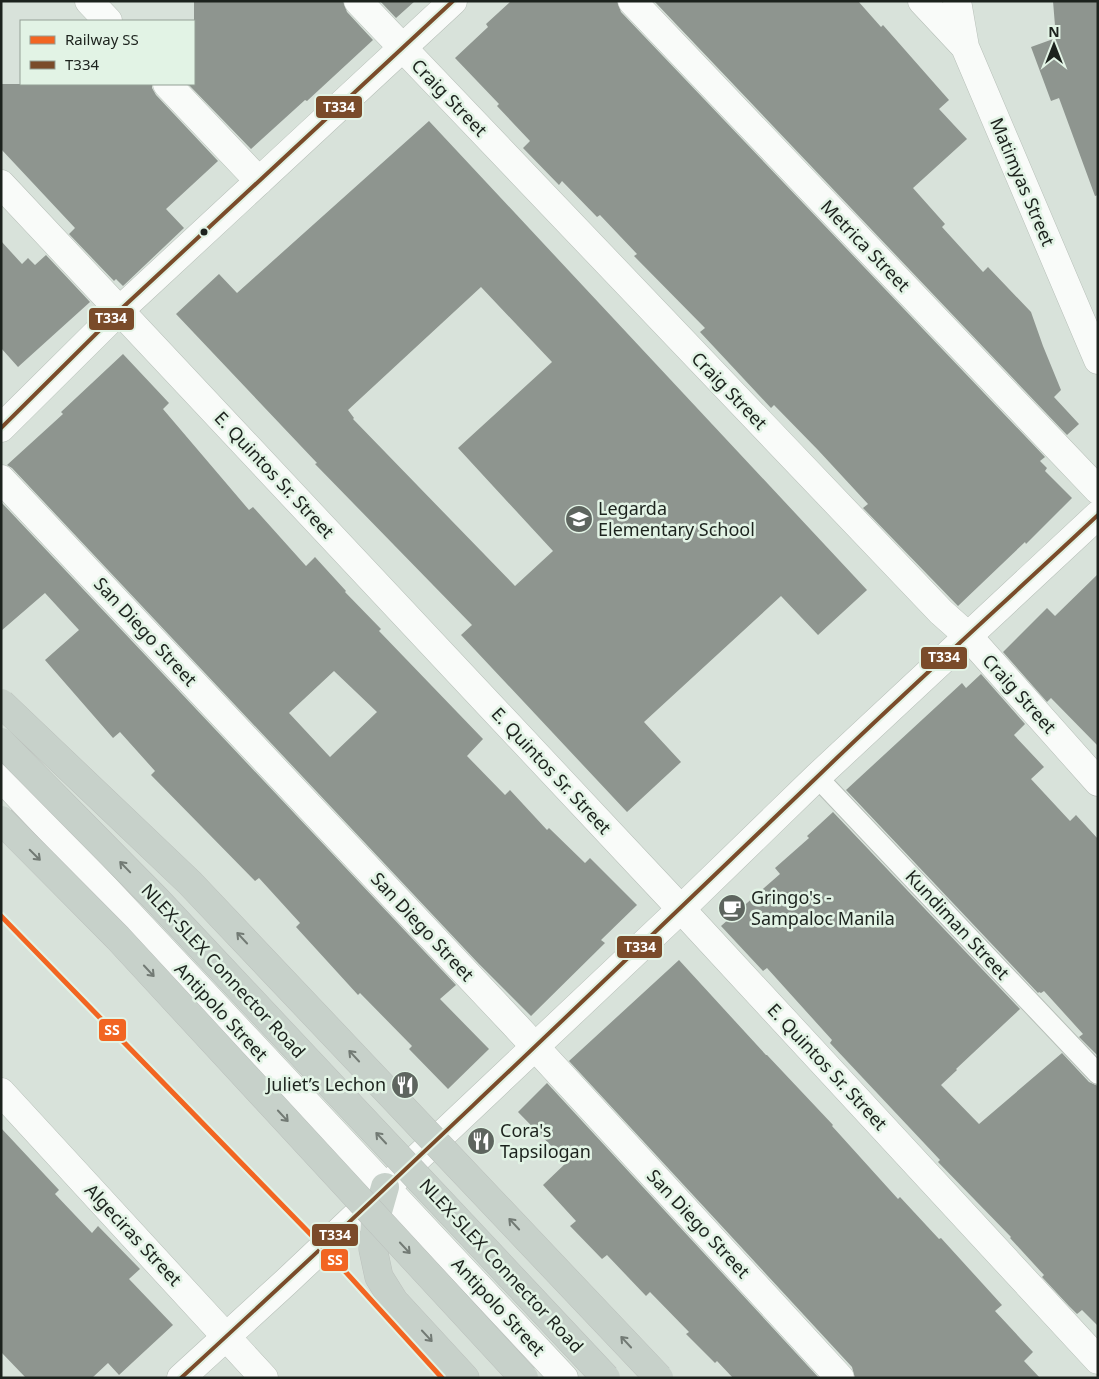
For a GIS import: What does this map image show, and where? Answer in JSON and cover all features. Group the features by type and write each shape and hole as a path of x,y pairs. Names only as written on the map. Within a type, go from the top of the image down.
{"highway":[{"path":"1,703 190,883 660,1378"},
{"name":"NLEX-SLEX Connector Road","path":"1,742 157,900 606,1378"},
{"path":"1,820 118,938 524,1378"},
{"path":"385,1188 375,1222 373,1249 379,1277 394,1301 465,1378"}],"street":[{"path":"89,1 107,20"},
{"name":"Craig Street","path":"358,1 934,605 968,636 1098,782"},
{"path":"1,428 120,310 453,1"},
{"name":"Metrica Street","path":"632,1 1098,490"},
{"path":"922,1 965,47"},
{"name":"Matimyas Street","path":"957,1 965,47 1098,360"},
{"path":"168,85 259,181"},
{"name":"E. Quintos Sr. Street","path":"1,184 681,909 1098,1360"},
{"name":"San Diego Street","path":"1,479 535,1046 840,1378"},
{"path":"181,1378 286,1282 681,909 817,777 1098,515"},
{"name":"Antipolo Street","path":"1,776 564,1378"},
{"name":"Algeciras Street","path":"1,1092 264,1378"}],"lane":[{"name":"Kundiman Street","path":"817,777 1098,1074"}],"building":[{"path":"194,1 343,1 347,12 373,40 307,101 305,100 251,149 189,85 195,85"},
{"path":"380,1 415,1 396,18"},
{"path":"511,1 617,1 621,12 1045,457 1040,461 1047,468 1045,471 1072,498 1026,544 1025,542 958,606 863,508 868,504 818,450 774,405 771,408 700,332 705,328 634,256 637,254 600,215 597,217 562,181 559,185 523,148 530,141 497,106 499,104 455,58 488,27 486,24"},
{"path":"654,1 858,1 881,27 883,25 949,100 939,109 967,139 913,188 945,224 942,227 983,272 988,267 1031,312 1061,390 1054,397 1079,424 1067,435"},
{"path":"1053,1 1098,1 1098,195 1095,196 1059,98 1051,101 1031,47 1056,38"},
{"path":"1,84 152,85 156,95 218,161 166,209 184,228 123,286 116,279 114,281 69,234 75,228 1,149"},
{"name":"Legarda Elementary School","path":"429,121 867,590 818,635 781,596 644,722 681,762 627,812 461,635 472,625 315,464 317,463 176,314 219,274 237,293","holes":["481,287 552,362 458,448 553,551 515,586 353,419 348,410"]},
{"path":"1,241 22,264 28,258 35,265 46,255 90,302 18,367 1,348"},
{"path":"123,354 169,403 163,409 249,510 253,507 306,566 315,557 345,592 381,629 379,631 483,739 467,756 505,795 510,790 547,830 549,828 585,863 590,858 637,905 601,940 605,943 531,1016 479,964 12,468 7,465 63,414 61,412","holes":["334,671 377,712 330,757 289,713"]},
{"path":"1,502 456,985 440,999 489,1049 448,1089 409,1049 412,1046 360,993 358,995 296,927 300,923 259,878 255,881 151,775 155,771 120,732 113,738 45,660 79,630 45,593 1,631"},
{"path":"1098,574 1098,746 1051,698 1047,702 1003,652 1047,608 1055,616"},
{"path":"981,674 1025,724 1014,735 1044,767 1031,779 1070,821 1076,815 1098,839 1098,1056 1079,1037 1083,1034 1044,991 1038,993 846,790 962,683 966,688"},
{"path":"833,812 1020,1009 941,1085 979,1124 1062,1053 1089,1082 1098,1086 1098,1326 1082,1310 1077,1314 1069,1306 1042,1277 1044,1275 1011,1237 938,1162 940,1160 830,1043 832,1040 767,968 763,971 721,926 780,874 775,868 809,838 807,836"},
{"path":"679,960 833,1125 898,1199 900,1197 939,1239 941,1238 1002,1305 995,1311 1033,1352 1024,1361 1040,1378 855,1378 852,1367 569,1061"},
{"path":"547,1083 819,1378 733,1378 686,1334 689,1332 650,1292 646,1296 607,1255 602,1259 570,1226 576,1221 543,1185 567,1162 518,1112"},
{"path":"1,1128 59,1190 55,1194 92,1233 98,1226 140,1269 129,1279 173,1325 119,1375 108,1363 92,1378 26,1378 1,1352"}],"rail line":[{"name":"SS","path":"1,916 323,1247 442,1378"}],"transit line":[{"name":"T334","path":"1,428 120,310 453,1"},
{"name":"T334","path":"181,1378 421,1155 886,712 1098,515"}],"place":[{"name":"Legarda Elementary School","path":"579,519"},
{"name":"Gringo's - Sampaloc Manila","path":"732,908"},
{"name":"Juliet’s Lechon","path":"405,1085"},
{"name":"Cora's Tapsilogan","path":"481,1141"}]}
